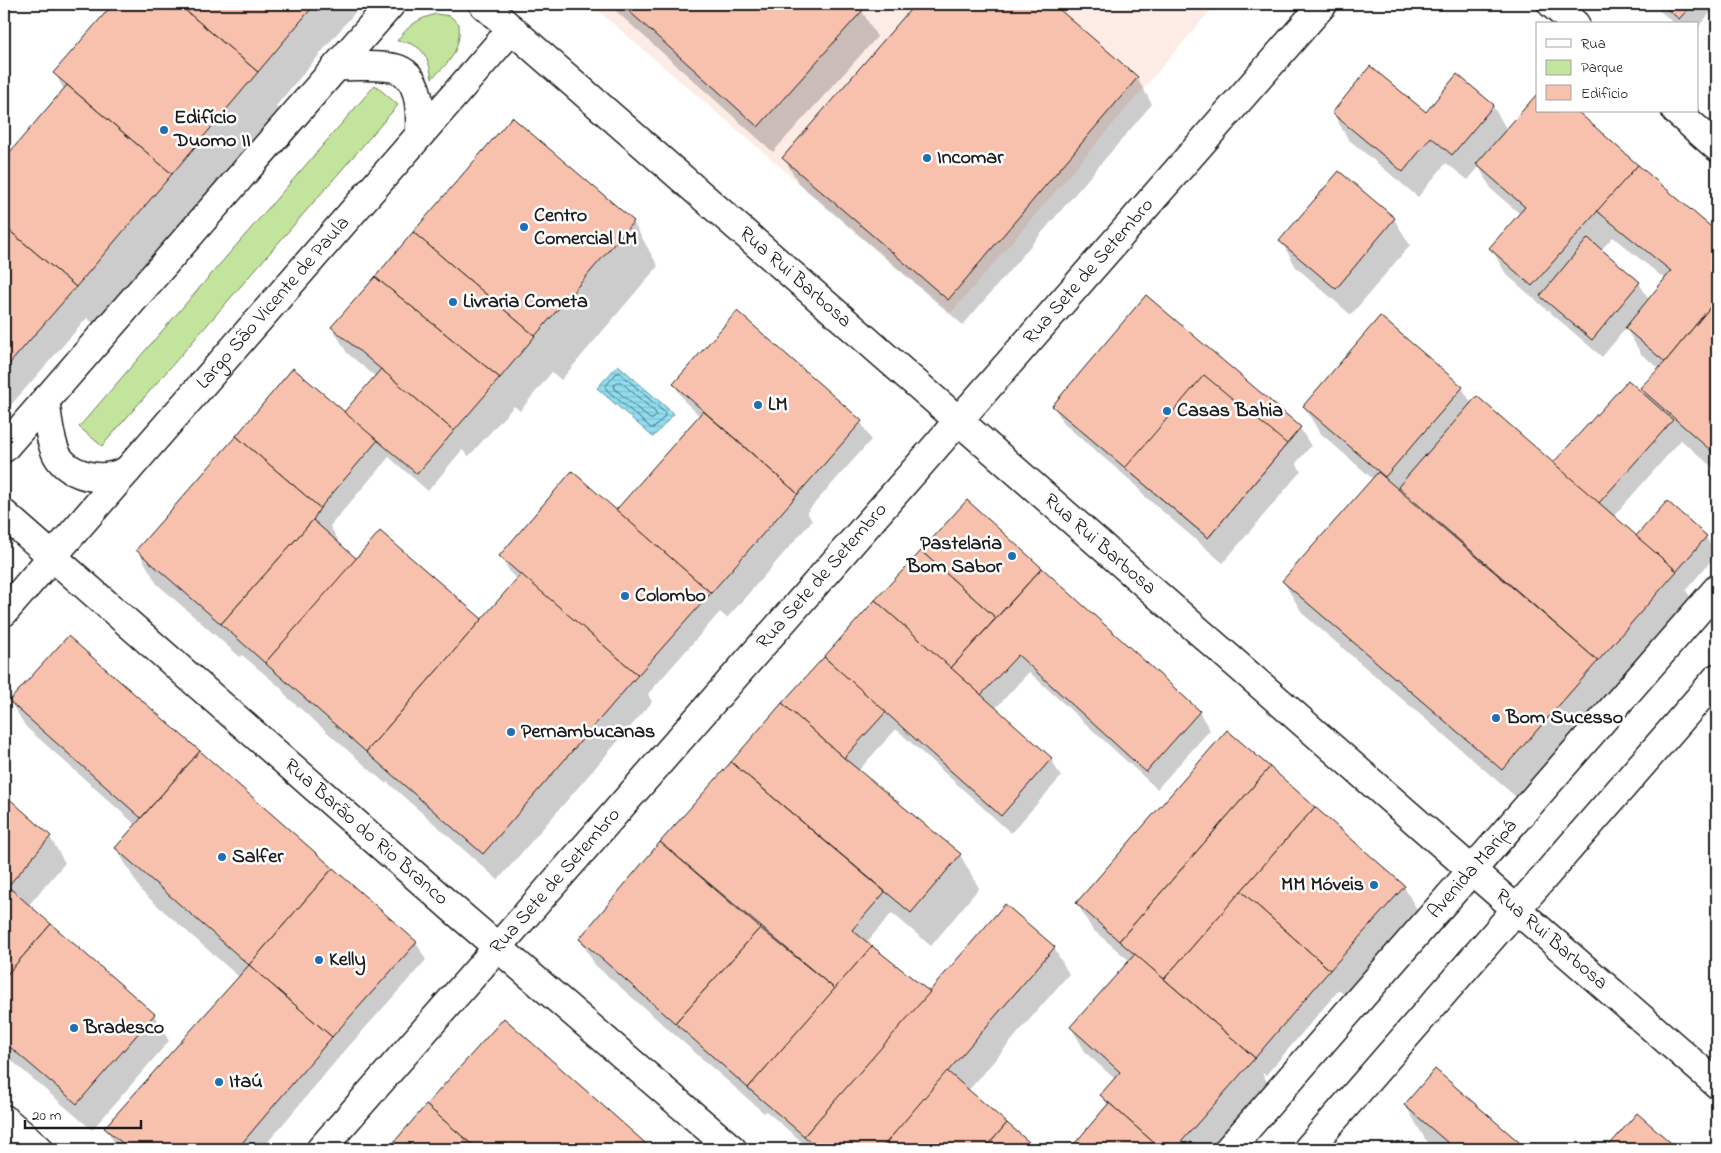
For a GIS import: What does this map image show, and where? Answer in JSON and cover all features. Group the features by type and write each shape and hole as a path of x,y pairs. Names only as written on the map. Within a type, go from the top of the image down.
{"street":[{"path":"4,448 391,4"},
{"name":"Rua Rui Barbosa","path":"483,4 1717,1084"},
{"name":"Rua Sete de Setembro","path":"321,1149 1323,4"},
{"path":"1552,4 1573,22"},
{"name":"Largo São Vicente de Paula","path":"4,612 512,29"},
{"path":"336,66 395,68 407,74 414,84 418,101 421,115 420,134"},
{"path":"1677,112 1717,147"},
{"path":"45,400 52,441 57,455 66,466 78,474 97,477 112,476 127,471"},
{"name":"Rua Barão do Rio Branco","path":"4,514 497,948 732,1149"},
{"name":"Avenida Maripá","path":"1229,1149 1717,589"},
{"path":"1308,1149 1717,678"},
{"path":"4,1119 39,1149"}],"shaded area":[{"name":"Incomar","path":"590,4 1216,4 951,313"}],"green space":[{"path":"436,14 450,16 459,24 459,33 453,54 445,66 432,78 426,57 422,52 412,44 397,41 414,23"},
{"path":"375,85 398,105 102,446 79,427"}],"water":[{"path":"618,365 674,414 653,437 597,388"}],"building":[{"name":"Edifício Duomo II","path":"113,4 178,4 258,72 172,174 53,73"},
{"path":"178,4 315,4 258,72"},
{"path":"621,4 856,4 863,10 758,127"},
{"name":"Incomar","path":"915,4 1053,4 1138,77 948,300 782,158"},
{"path":"1661,4 1693,4 1679,19"},
{"path":"1370,66 1426,112 1457,74 1494,105 1452,155 1431,137 1403,172 1332,113"},
{"path":"67,85 172,174 76,287 4,226 4,159"},
{"path":"1536,95 1536,112 1578,112 1638,165 1532,286 1489,248 1525,207 1476,164"},
{"name":"Centro Comercial LM","path":"512,117 634,221 535,336 413,232"},
{"path":"1638,165 1717,232 1717,299 1665,362 1625,328 1671,271 1597,211"},
{"path":"1339,171 1395,218 1336,289 1279,241"},
{"path":"4,226 76,287 4,370"},
{"path":"413,232 535,336 500,378 375,277"},
{"path":"1588,238 1640,282 1592,340 1540,296"},
{"path":"375,277 500,378 454,431 331,327"},
{"path":"1146,295 1301,427 1208,538 1052,406"},
{"path":"1717,299 1717,456 1640,388 1665,362"},
{"path":"737,311 862,421 798,494 673,384"},
{"path":"1380,316 1463,387 1385,477 1303,406"},
{"path":"293,368 378,440 320,508 236,436"},
{"path":"381,369 454,431 417,474 344,412"},
{"path":"1204,375 1287,444 1208,538 1125,468"},
{"path":"1628,380 1673,420 1598,504 1553,463"},
{"path":"1477,396 1677,571 1598,661 1398,487"},
{"path":"703,411 798,494 711,593 616,510"},
{"path":"236,436 320,508 313,520 221,624 136,550"},
{"path":"572,471 711,593 638,675 499,556"},
{"path":"1378,472 1598,661 1502,770 1282,581"},
{"path":"967,500 1042,568 996,618 921,551"},
{"path":"1667,501 1707,536 1677,571 1636,536"},
{"path":"313,520 357,559 265,663 221,624"},
{"path":"380,531 482,619 366,752 265,663"},
{"path":"921,551 996,618 951,668 875,600"},
{"path":"1042,568 1200,711 1146,772 1018,655 981,695 951,668"},
{"path":"521,574 638,675 483,854 366,752"},
{"path":"875,600 1052,758 1001,816 824,657"},
{"path":"68,636 200,751 141,818 9,701"},
{"path":"824,657 886,712 844,758 782,703"},
{"path":"782,703 844,758 961,854 911,913 731,762"},
{"path":"1227,730 1270,767 1119,941 1076,903"},
{"path":"200,751 333,868 249,965 115,848"},
{"path":"731,762 885,892 852,930 872,946 835,989 660,842"},
{"path":"1270,767 1315,807 1164,979 1119,941"},
{"path":"4,794 51,836 8,886 4,883"},
{"path":"1315,807 1405,886 1330,970 1241,891"},
{"path":"660,842 760,928 675,1023 579,939"},
{"path":"333,868 417,942 332,1037 249,965"},
{"path":"4,883 51,924 4,978"},
{"path":"1241,891 1330,970 1255,1058 1164,979"},
{"path":"1005,904 1055,947 881,1149 819,1149 804,1136"},
{"name":"Bradesco","path":"51,924 155,1014 77,1104 4,1042 4,978"},
{"path":"760,928 835,989 748,1088 675,1023"},
{"path":"872,946 930,992 804,1136 748,1088"},
{"path":"1135,954 1255,1058 1175,1149 1161,1149 1100,1095 1120,1072 1070,1027"},
{"name":"Itaú","path":"249,965 332,1037 237,1149 130,1149 104,1128"},
{"path":"504,1018 652,1149 477,1149 426,1105"},
{"path":"1435,1069 1527,1149 1455,1149 1404,1105"},
{"path":"947,1071 1007,1123 985,1149 881,1149"},
{"path":"1109,1103 1161,1149 1070,1149"},
{"path":"426,1105 477,1149 388,1149"},
{"path":"1637,1113 1678,1149 1606,1149"},
{"path":"1007,1123 1037,1149 985,1149"}],"place":[{"name":"Edifício Duomo II","path":"164,130"},
{"name":"Incomar","path":"927,158"},
{"name":"Centro Comercial LM","path":"524,227"},
{"name":"Livraria Cometa","path":"453,302"},
{"name":"LM","path":"758,405"},
{"name":"Casas Bahia","path":"1167,411"},
{"name":"Pastelaria Bom Sabor","path":"1012,556"},
{"name":"Colombo","path":"625,596"},
{"name":"Bom Sucesso","path":"1496,718"},
{"name":"Pernambucanas","path":"511,732"},
{"name":"Salfer","path":"222,857"},
{"name":"MM Móveis","path":"1374,885"},
{"name":"Kelly","path":"319,960"},
{"name":"Bradesco","path":"74,1028"},
{"name":"Itaú","path":"219,1082"}]}
